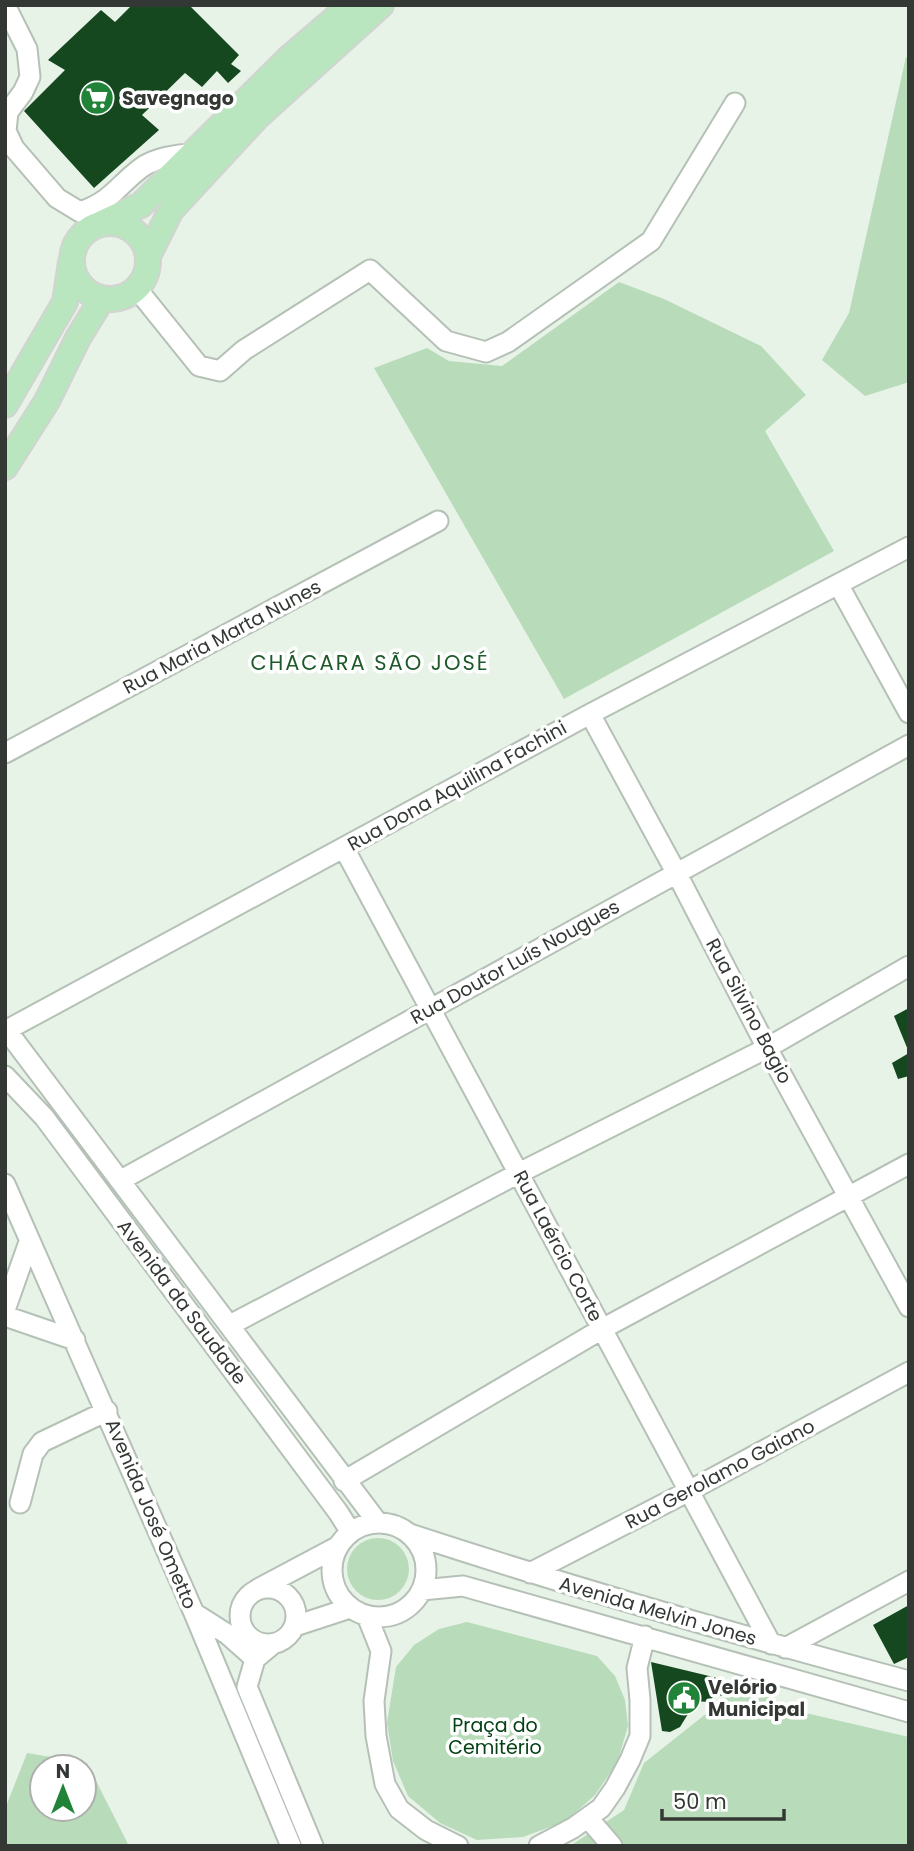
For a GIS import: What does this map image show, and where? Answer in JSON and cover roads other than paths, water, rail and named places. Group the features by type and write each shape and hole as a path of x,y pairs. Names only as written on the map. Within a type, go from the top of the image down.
{"main road":[{"path":"5,405 65,302 74,249 80,238 89,229 141,205 288,60 351,5"},
{"path":"148,256 171,210 241,134 381,5"},
{"path":"72,261 80,286 90,294 102,299 115,299 127,296 137,289 145,278 148,266 145,244 137,233 126,226 100,224"},
{"path":"5,467 47,401 78,338 102,299"}],"street":[{"path":"5,5 27,49 30,77 8,112 6,131 15,148 57,198 80,212 99,206 143,166 179,154 194,154"},
{"path":"137,289 199,366 220,371 244,350 370,270 446,341 486,352 508,342 651,240 735,103"},
{"name":"Rua Maria Marta Nunes","path":"5,753 438,521"},
{"name":"Rua Dona Aquilina Fachini","path":"6,1030 590,714 909,547"},
{"path":"838,584 909,713"},
{"name":"Rua Silvino Bagio","path":"590,714 767,1048 909,1307"},
{"name":"Rua Doutor Luís Nougues","path":"121,1180 909,745"},
{"name":"Rua Laércio Corte","path":"344,848 689,1491 778,1646"},
{"path":"230,1325 519,1173 767,1048 909,966"},
{"name":"Avenida da Saudade","path":"6,1030 377,1523"},
{"name":"Avenida da Saudade","path":"5,1076 44,1117 338,1512 350,1531 343,1540"},
{"path":"344,1481 602,1329 909,1164"},
{"name":"Avenida José Ometto","path":"5,1184 107,1410 291,1846"},
{"path":"5,1310 29,1242"},
{"path":"5,1316 75,1340"},
{"name":"Rua Gerolamo Gaiano","path":"530,1573 909,1372"},
{"path":"20,1503 33,1454 42,1442 107,1410"},
{"path":"207,1646 227,1634 250,1595 362,1526 377,1523 400,1528 410,1534 420,1546 426,1575 422,1590 413,1603 399,1613 384,1617 359,1612 295,1626"},
{"name":"Avenida Melvin Jones","path":"410,1534 530,1573 778,1646 909,1681"},
{"path":"343,1540 332,1559 334,1586 340,1598 359,1612 381,1651 374,1701 376,1736 385,1784 399,1809 426,1830 458,1846"},
{"path":"778,1646 909,1581"},
{"name":"Avenida Melvin Jones","path":"422,1590 463,1586 909,1712"},
{"path":"250,1595 275,1588 290,1598 297,1616 290,1634 255,1659 247,1687 313,1846"},
{"path":"250,1595 240,1619 247,1635 263,1644 273,1644"},
{"path":"194,1613 227,1634 255,1659"},
{"path":"539,1846 588,1818 601,1808 615,1788 640,1737 637,1668 645,1636"},
{"path":"588,1818 612,1846"}],"place":[{"name":"Savegnago","path":"97,98"},
{"name":"Velório Municipal","path":"684,1698"}],"district":[{"name":"CHÁCARA SÃO JOSÉ","path":"370,662"}],"park label":[{"name":"Praça do Cemitério","path":"495,1736"}]}
